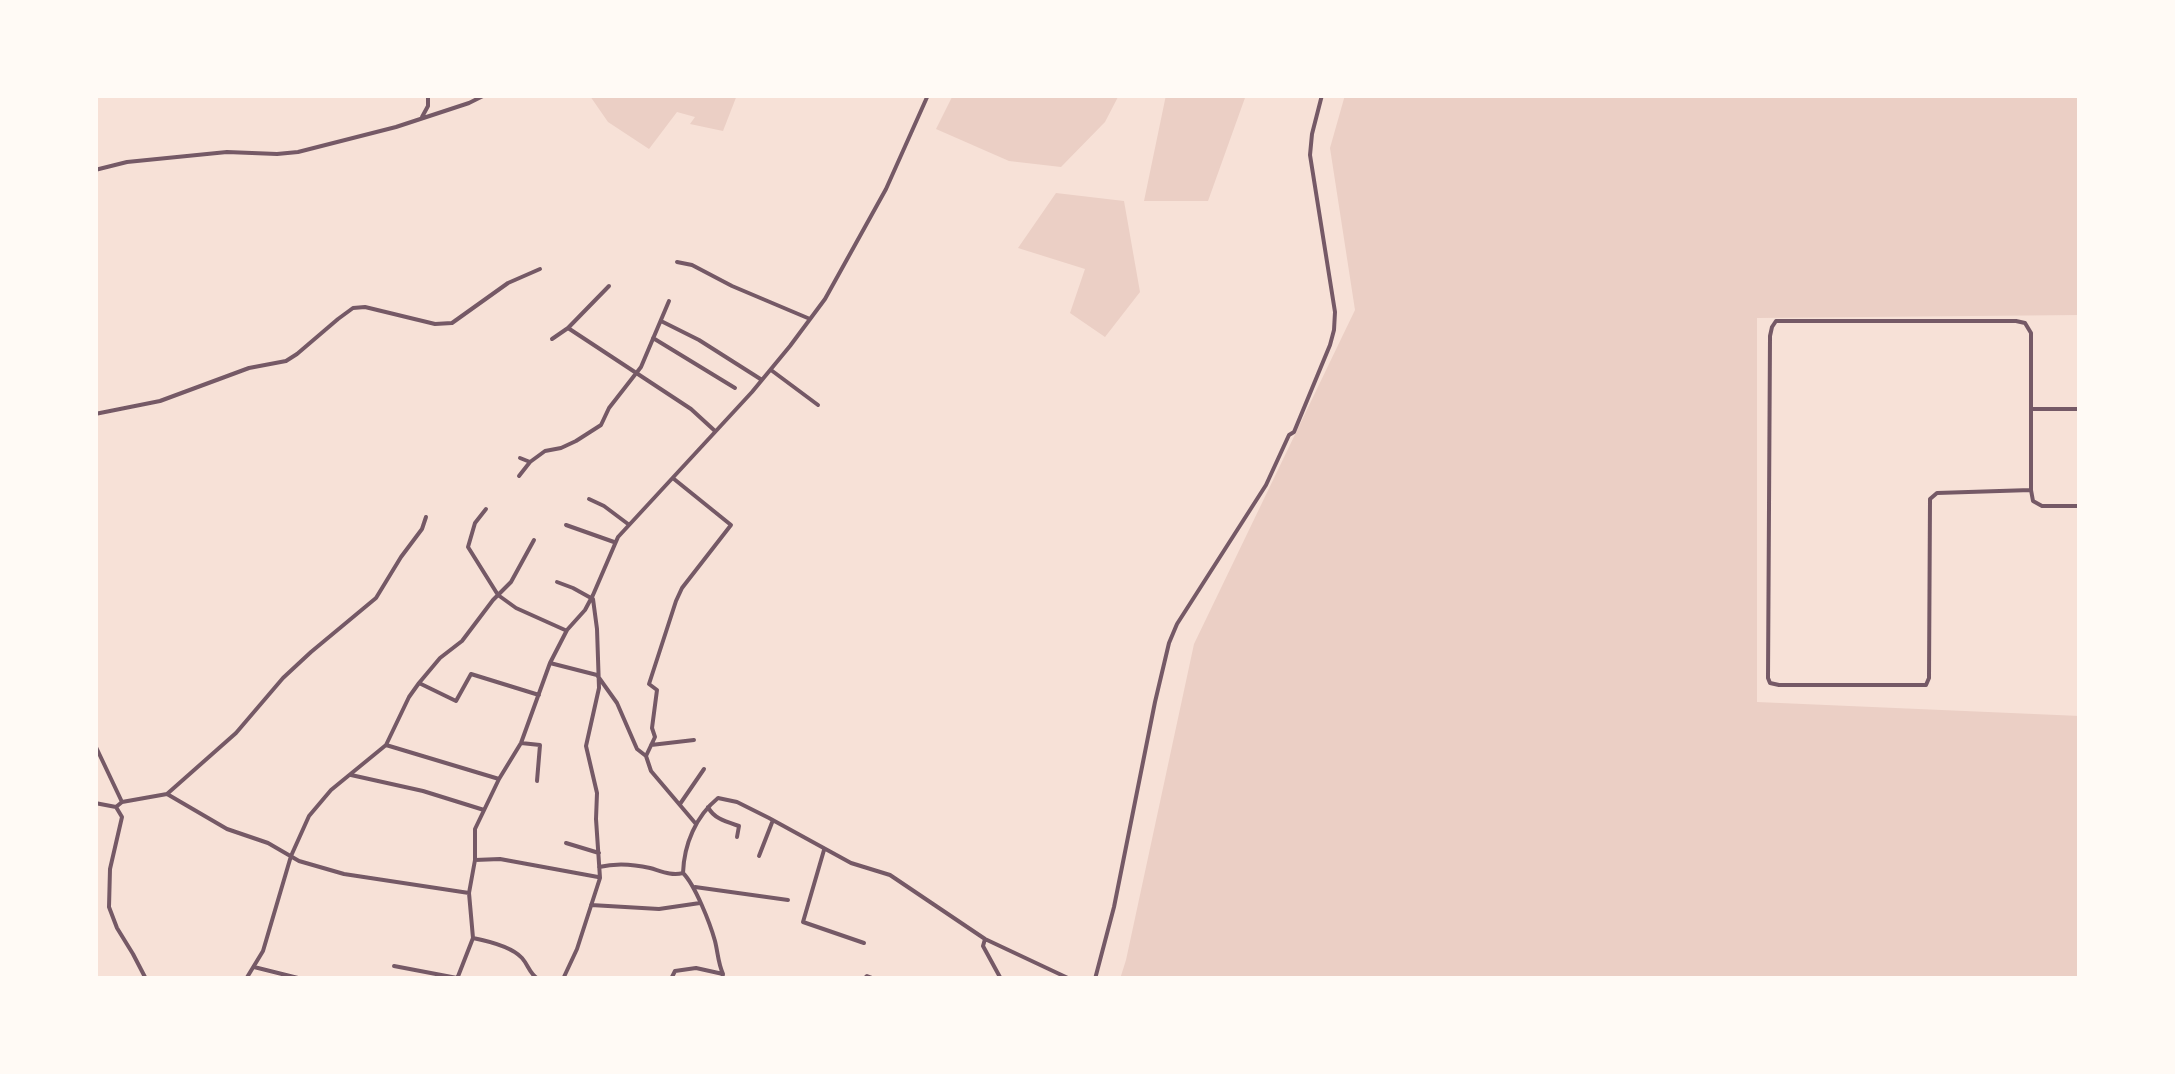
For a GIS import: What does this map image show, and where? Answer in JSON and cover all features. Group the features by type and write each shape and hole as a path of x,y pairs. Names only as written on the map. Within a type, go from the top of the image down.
{"street":[{"path":"422,117 428,95"},
{"path":"95,170 127,162 227,152 298,152 396,126 485,95"},
{"path":"394,966 457,978 473,938 470,893 475,829 521,743 566,630 585,610 614,542 628,524 762,380 810,319 886,189 928,95"},
{"path":"1095,979 1114,907 1169,643 1266,485 1294,432 1333,338 1335,312 1310,155 1322,95"},
{"path":"678,262 692,264 732,286 810,319"},
{"path":"95,414 160,401 249,368 286,361 353,308 365,307 435,324 452,322 508,283 540,269"},
{"path":"552,339 610,286"},
{"path":"519,476 544,452 576,441 601,425 609,408 636,375 669,301"},
{"path":"660,321 762,380"},
{"path":"2031,490 1937,494 1930,499 1926,685 1770,683 1770,336 1776,321 2026,324 2032,333 2033,500 2039,506 2080,506"},
{"path":"568,328 692,409 715,431"},
{"path":"653,338 736,388"},
{"path":"770,370 818,405"},
{"path":"2032,409 2080,409"},
{"path":"520,458 530,462"},
{"path":"646,756 655,737 652,728 656,690 650,684 676,601 731,526 674,478"},
{"path":"589,499 628,524"},
{"path":"486,509 475,524 468,547 498,595 516,608 566,630"},
{"path":"116,807 122,802 167,794 236,734 283,678 376,598 422,530 426,517"},
{"path":"566,525 614,542"},
{"path":"246,979 263,951 291,856 309,816 331,790 386,745 418,683 462,641 511,582 534,540"},
{"path":"557,582 592,597"},
{"path":"563,979 600,878 598,793 586,746 598,688 592,597"},
{"path":"550,664 597,674 617,703 636,749 646,756 652,771 696,824"},
{"path":"418,683 456,701 471,674 539,695"},
{"path":"651,745 694,740"},
{"path":"521,743 540,746 537,781"},
{"path":"95,745 122,802"},
{"path":"386,745 499,780"},
{"path":"680,804 704,769"},
{"path":"350,775 423,790 484,810"},
{"path":"167,794 227,829 268,843 299,861 344,874 470,893"},
{"path":"682,873 688,842 708,806 718,798 737,802 851,863 890,875 985,939 1070,979"},
{"path":"95,803 116,807 122,817 110,869 110,908 146,979"},
{"path":"708,806 723,821 739,826 736,837"},
{"path":"759,856 773,820"},
{"path":"566,844 599,853"},
{"path":"824,850 803,922 864,943"},
{"path":"475,860 500,859 600,878"},
{"path":"598,867 622,864 674,875 682,873"},
{"path":"682,873 695,887 715,940 723,976"},
{"path":"695,887 788,900"},
{"path":"592,905 659,909 700,904"},
{"path":"473,938 516,954 538,979"},
{"path":"985,939 983,946 1001,979"},
{"path":"254,967 302,979"},
{"path":"671,979 674,971 696,968 723,976"},
{"path":"864,979 875,979"}],"shaded area":[{"path":"737,95 723,131 690,124 695,117 677,112 649,149 608,122 590,96"},
{"path":"953,95 1119,95 1105,122 1061,167 1009,161 936,129"},
{"path":"1166,95 1246,95 1208,201 1144,201"},
{"path":"1345,95 2080,95 2080,315 1757,318 1757,702 2080,716 2080,979 1120,979 1194,644 1355,310 1330,148"},
{"path":"1056,193 1124,201 1140,292 1105,337 1070,313 1085,269 1018,248"}]}
